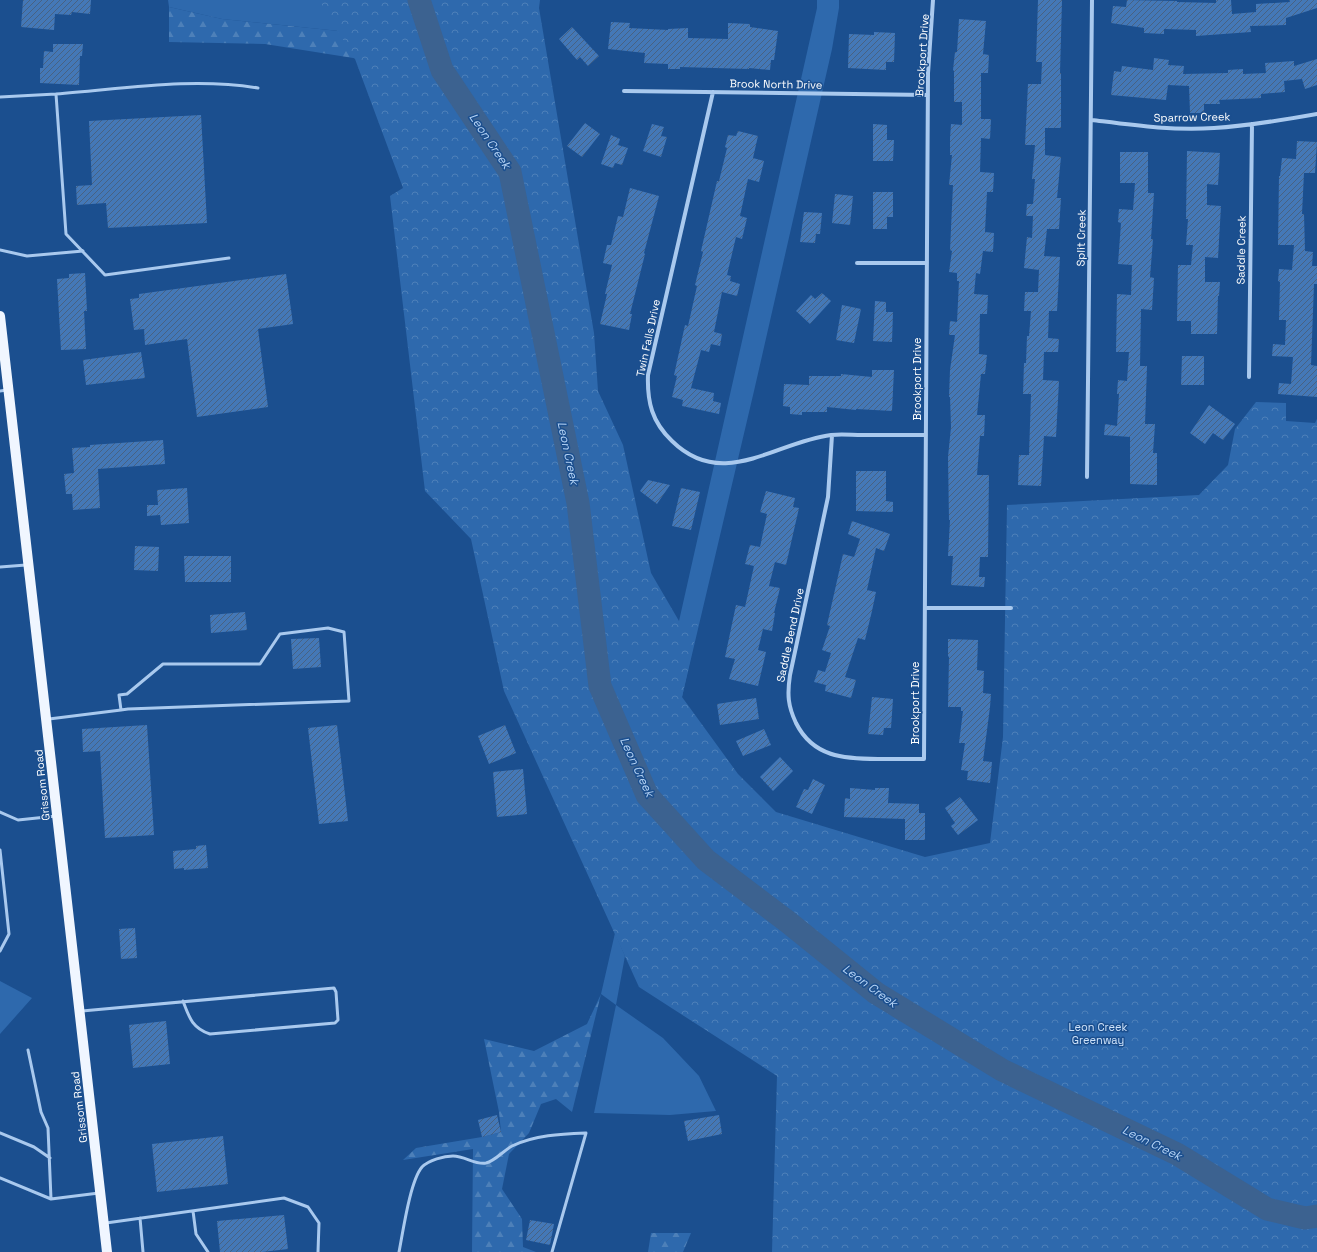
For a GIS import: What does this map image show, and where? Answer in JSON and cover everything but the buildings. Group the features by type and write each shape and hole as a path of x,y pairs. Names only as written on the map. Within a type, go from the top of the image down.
{"main road":[{"name":"Grissom Road","path":"0,316 5,390 29,565 107,1252"}],"street":[{"name":"Brookport Drive","path":"924,759 928,73 934,9 933,0"},
{"name":"Split Creek","path":"1087,477 1092,120 1092,0"},
{"name":"Brook North Drive","path":"624,91 928,95"},
{"name":"Twin Falls Drive","path":"713,92 648,375 647,393 656,421 663,433 678,448 696,458 726,464 739,462 807,439 832,435 926,436"},
{"name":"Sparrow Creek","path":"1092,120 1153,127 1213,128 1283,120 1317,114"},
{"name":"Saddle Creek","path":"1249,378 1252,124"},
{"path":"857,263 927,263"},
{"name":"Saddle Bend Drive","path":"832,435 828,497 790,676 788,699 790,710 805,737 829,754 853,759 924,759"},
{"path":"925,608 1011,608"}],"lane":[{"path":"0,97 56,94 181,83 226,84 258,88"},
{"path":"56,94 66,234 105,275 229,258"},
{"path":"0,250 27,256 83,251"},
{"path":"0,567 29,565"},
{"path":"47,720 121,710 349,701 344,632 328,628 280,634 260,664 163,664 127,694 119,695 121,710"},
{"path":"0,812 18,820 58,816"},
{"path":"0,850 9,934 0,951"},
{"path":"80,1011 183,1001 334,988 336,992 338,1020 335,1023 210,1034 201,1031 190,1020 183,1001"},
{"path":"28,1050 41,1112 48,1128 51,1199"},
{"path":"0,1133 34,1147 50,1158"},
{"path":"399,1252 414,1181 423,1166 441,1157 454,1156 478,1163 487,1163 512,1146 535,1139 557,1134 586,1133 552,1252"},
{"path":"0,1178 51,1199 101,1193"},
{"path":"104,1223 284,1198 308,1207 319,1223 318,1252"},
{"path":"193,1211 196,1234 208,1252"},
{"path":"140,1218 143,1252"}],"green space":[{"path":"168,0 385,0 355,59 339,31 222,19 169,7"},
{"name":"Leon Creek Greenway","path":"319,0 540,0 539,8 594,333 598,391 623,445 651,573 679,621 698,624 682,697 738,774 776,812 925,857 990,843 1003,737 1007,505 1199,495 1228,465 1235,429 1256,402 1286,403 1286,421 1315,423 1317,419 1317,1252 772,1252 777,1076 639,987 504,691 471,539 425,491 390,196 403,188 355,59"},
{"path":"817,0 839,0 832,49 682,697 679,621 817,8"},
{"path":"169,7 222,19 339,31 372,61 265,44 169,42"},
{"path":"615,933 625,956 616,1005 601,994"},
{"path":"0,981 32,998 0,1034"},
{"path":"601,994 572,1112 556,1099 541,1104 529,1133 509,1154 502,1189 522,1219 523,1247 536,1252 472,1252 473,1149 403,1160 416,1148 482,1137 501,1132 499,1112 484,1039 534,1051 587,1024"},
{"path":"616,1005 663,1038 699,1076 716,1111 670,1115 594,1113"},
{"path":"651,1233 691,1233 683,1252 648,1252"}],"waterway":[{"name":"Leon Creek","path":"419,0 442,70 510,172 578,503 600,686 647,795 706,860 788,922 876,993 1002,1070 1177,1154 1267,1209 1305,1218 1317,1216"}]}
